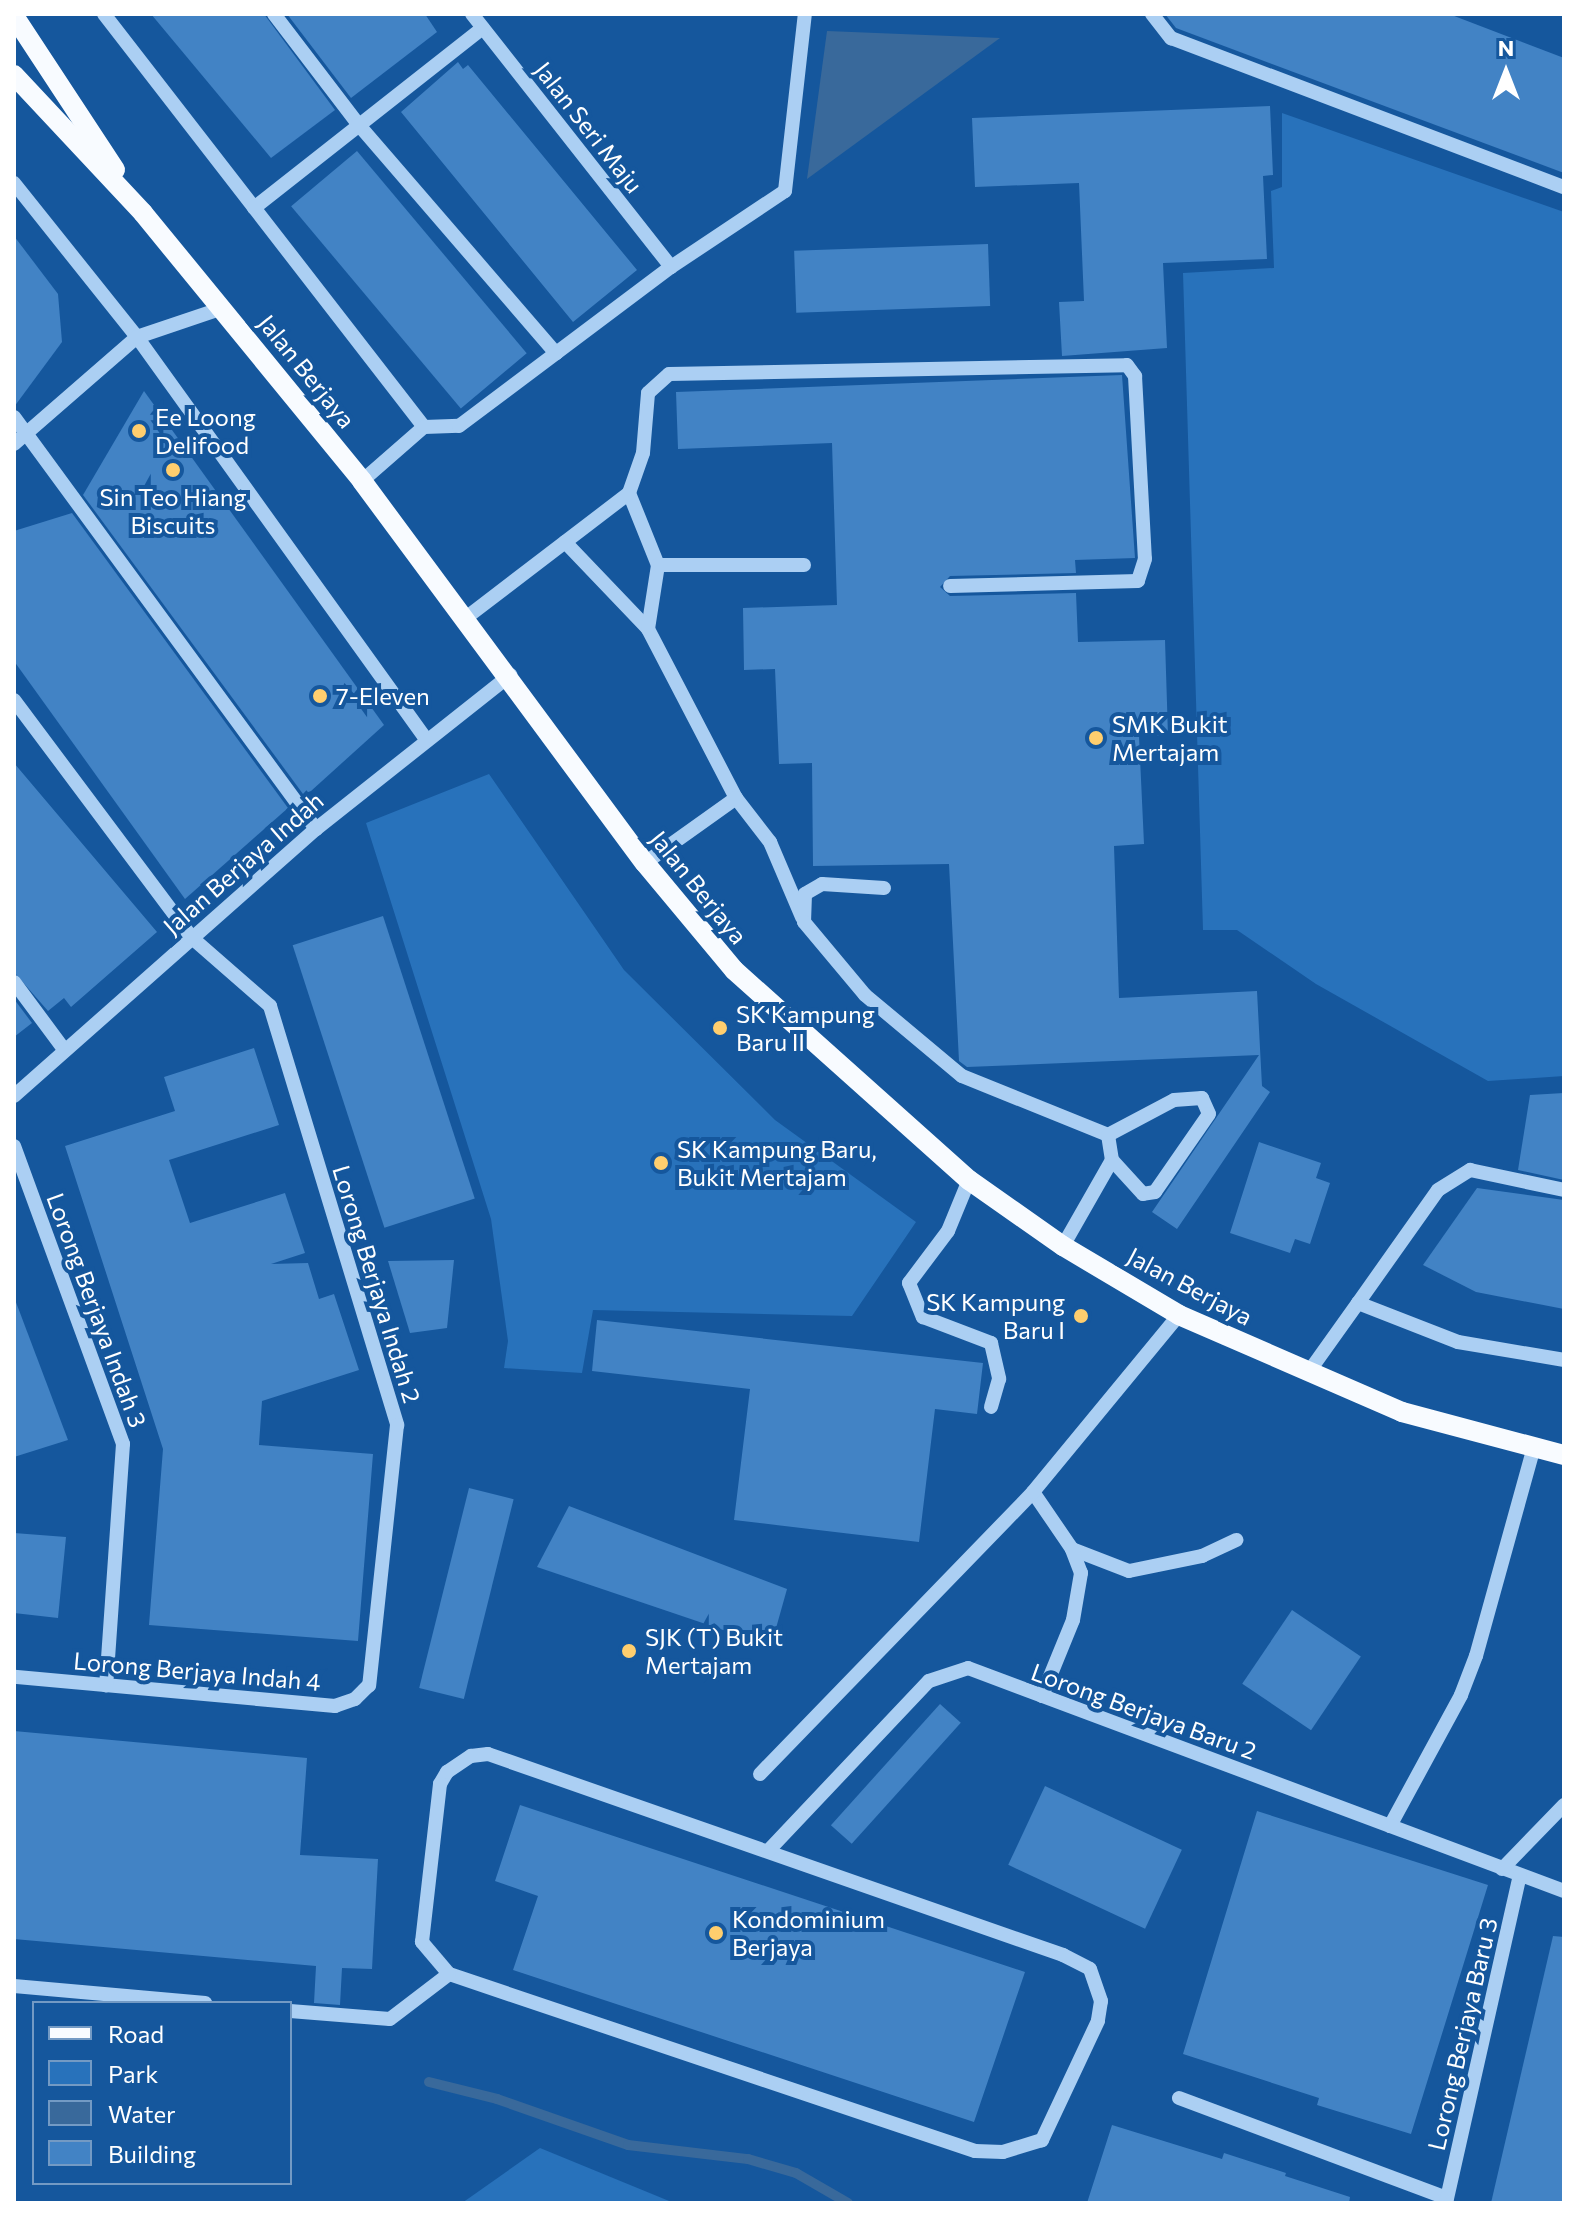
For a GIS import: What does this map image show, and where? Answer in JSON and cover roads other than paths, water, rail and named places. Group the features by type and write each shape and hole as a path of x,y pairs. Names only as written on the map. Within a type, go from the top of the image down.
{"main road":[{"path":"14,16 143,213"},
{"name":"Jalan Berjaya","path":"14,75 143,213 223,308 467,617 645,863 734,970 969,1180 1063,1246 1179,1315 1402,1412 1533,1450 1564,1455"}],"street":[{"path":"104,14 424,427"},
{"path":"274,14 358,124 556,353"},
{"name":"Jalan Seri Maju","path":"472,14 671,267"},
{"path":"362,481 424,427 459,426 671,267 785,191 805,14"},
{"path":"1152,14 1171,38 1564,187"},
{"path":"254,208 483,28"},
{"path":"14,183 137,337 425,738"},
{"path":"14,444 137,337 223,308"},
{"path":"467,617 629,493 643,453 648,393 669,374 1127,365 1135,376 1145,559 1138,581 950,586"},
{"path":"14,417 316,829"},
{"path":"629,493 658,565 648,629"},
{"path":"565,542 648,629 736,798 770,842 804,922 865,995 962,1076 1108,1135 1174,1100 1202,1098 1209,1114 1155,1192 1143,1194 1112,1160 1108,1135"},
{"path":"658,565 804,565"},
{"name":"Jalan Berjaya Indah","path":"14,1096 63,1048 316,829 425,738 510,675"},
{"name":"Lorong Berjaya Indah 2","path":"14,700 191,937 270,1006 397,1425 369,1685"},
{"path":"645,863 736,798"},
{"path":"804,922 805,894 822,884 884,888"},
{"path":"14,982 63,1048"},
{"name":"Lorong Berjaya Indah 3","path":"14,1146 123,1444 106,1685"},
{"path":"1063,1246 1112,1160"},
{"path":"1308,1373 1438,1190 1470,1170 1564,1190"},
{"path":"969,1180 948,1231 909,1283 923,1317 991,1343 999,1379 991,1407"},
{"path":"1358,1303 1458,1342 1564,1360"},
{"path":"760,1774 1033,1492 1179,1315"},
{"path":"1390,1826 1466,1682 1533,1450"},
{"path":"1033,1492 1072,1549 1081,1573 1073,1620 1042,1696"},
{"path":"1072,1549 1129,1571 1202,1556 1237,1540"},
{"name":"Lorong Berjaya Baru 2","path":"768,1851 929,1681 968,1668 1564,1891"},
{"name":"Lorong Berjaya Indah 4","path":"14,1677 335,1706 355,1699 369,1685"},
{"path":"488,1754 1063,1955 1090,1969 1101,2001 1098,2021 1042,2140 1003,2152 975,2151 449,1974 422,1942 440,1784 447,1772 471,1756 488,1754"},
{"path":"1502,1869 1564,1805"},
{"name":"Lorong Berjaya Baru 3","path":"1447,2201 1520,1875"},
{"path":"292,2011 390,2019 449,1974"},
{"path":"14,1986 183,2001"},
{"path":"1179,2098 1447,2201"}],"water":[{"path":"827,31 1000,38 807,179"}],"waterway":[{"path":"429,2082 497,2099 628,2145 748,2159 796,2173 848,2203"}],"place":[{"name":"Ee Loong Delifood","path":"139,431"},
{"name":"Sin Teo Hiang Biscuits","path":"173,470"},
{"name":"7-Eleven","path":"320,696"},
{"name":"SMK Bukit Mertajam","path":"1096,738"},
{"name":"SK Kampung Baru II","path":"720,1028"},
{"name":"SK Kampung Baru, Bukit Mertajam","path":"661,1163"},
{"name":"SK Kampung Baru I","path":"1081,1316"},
{"name":"SJK (T) Bukit Mertajam","path":"629,1651"},
{"name":"Kondominium Berjaya","path":"716,1933"}]}
